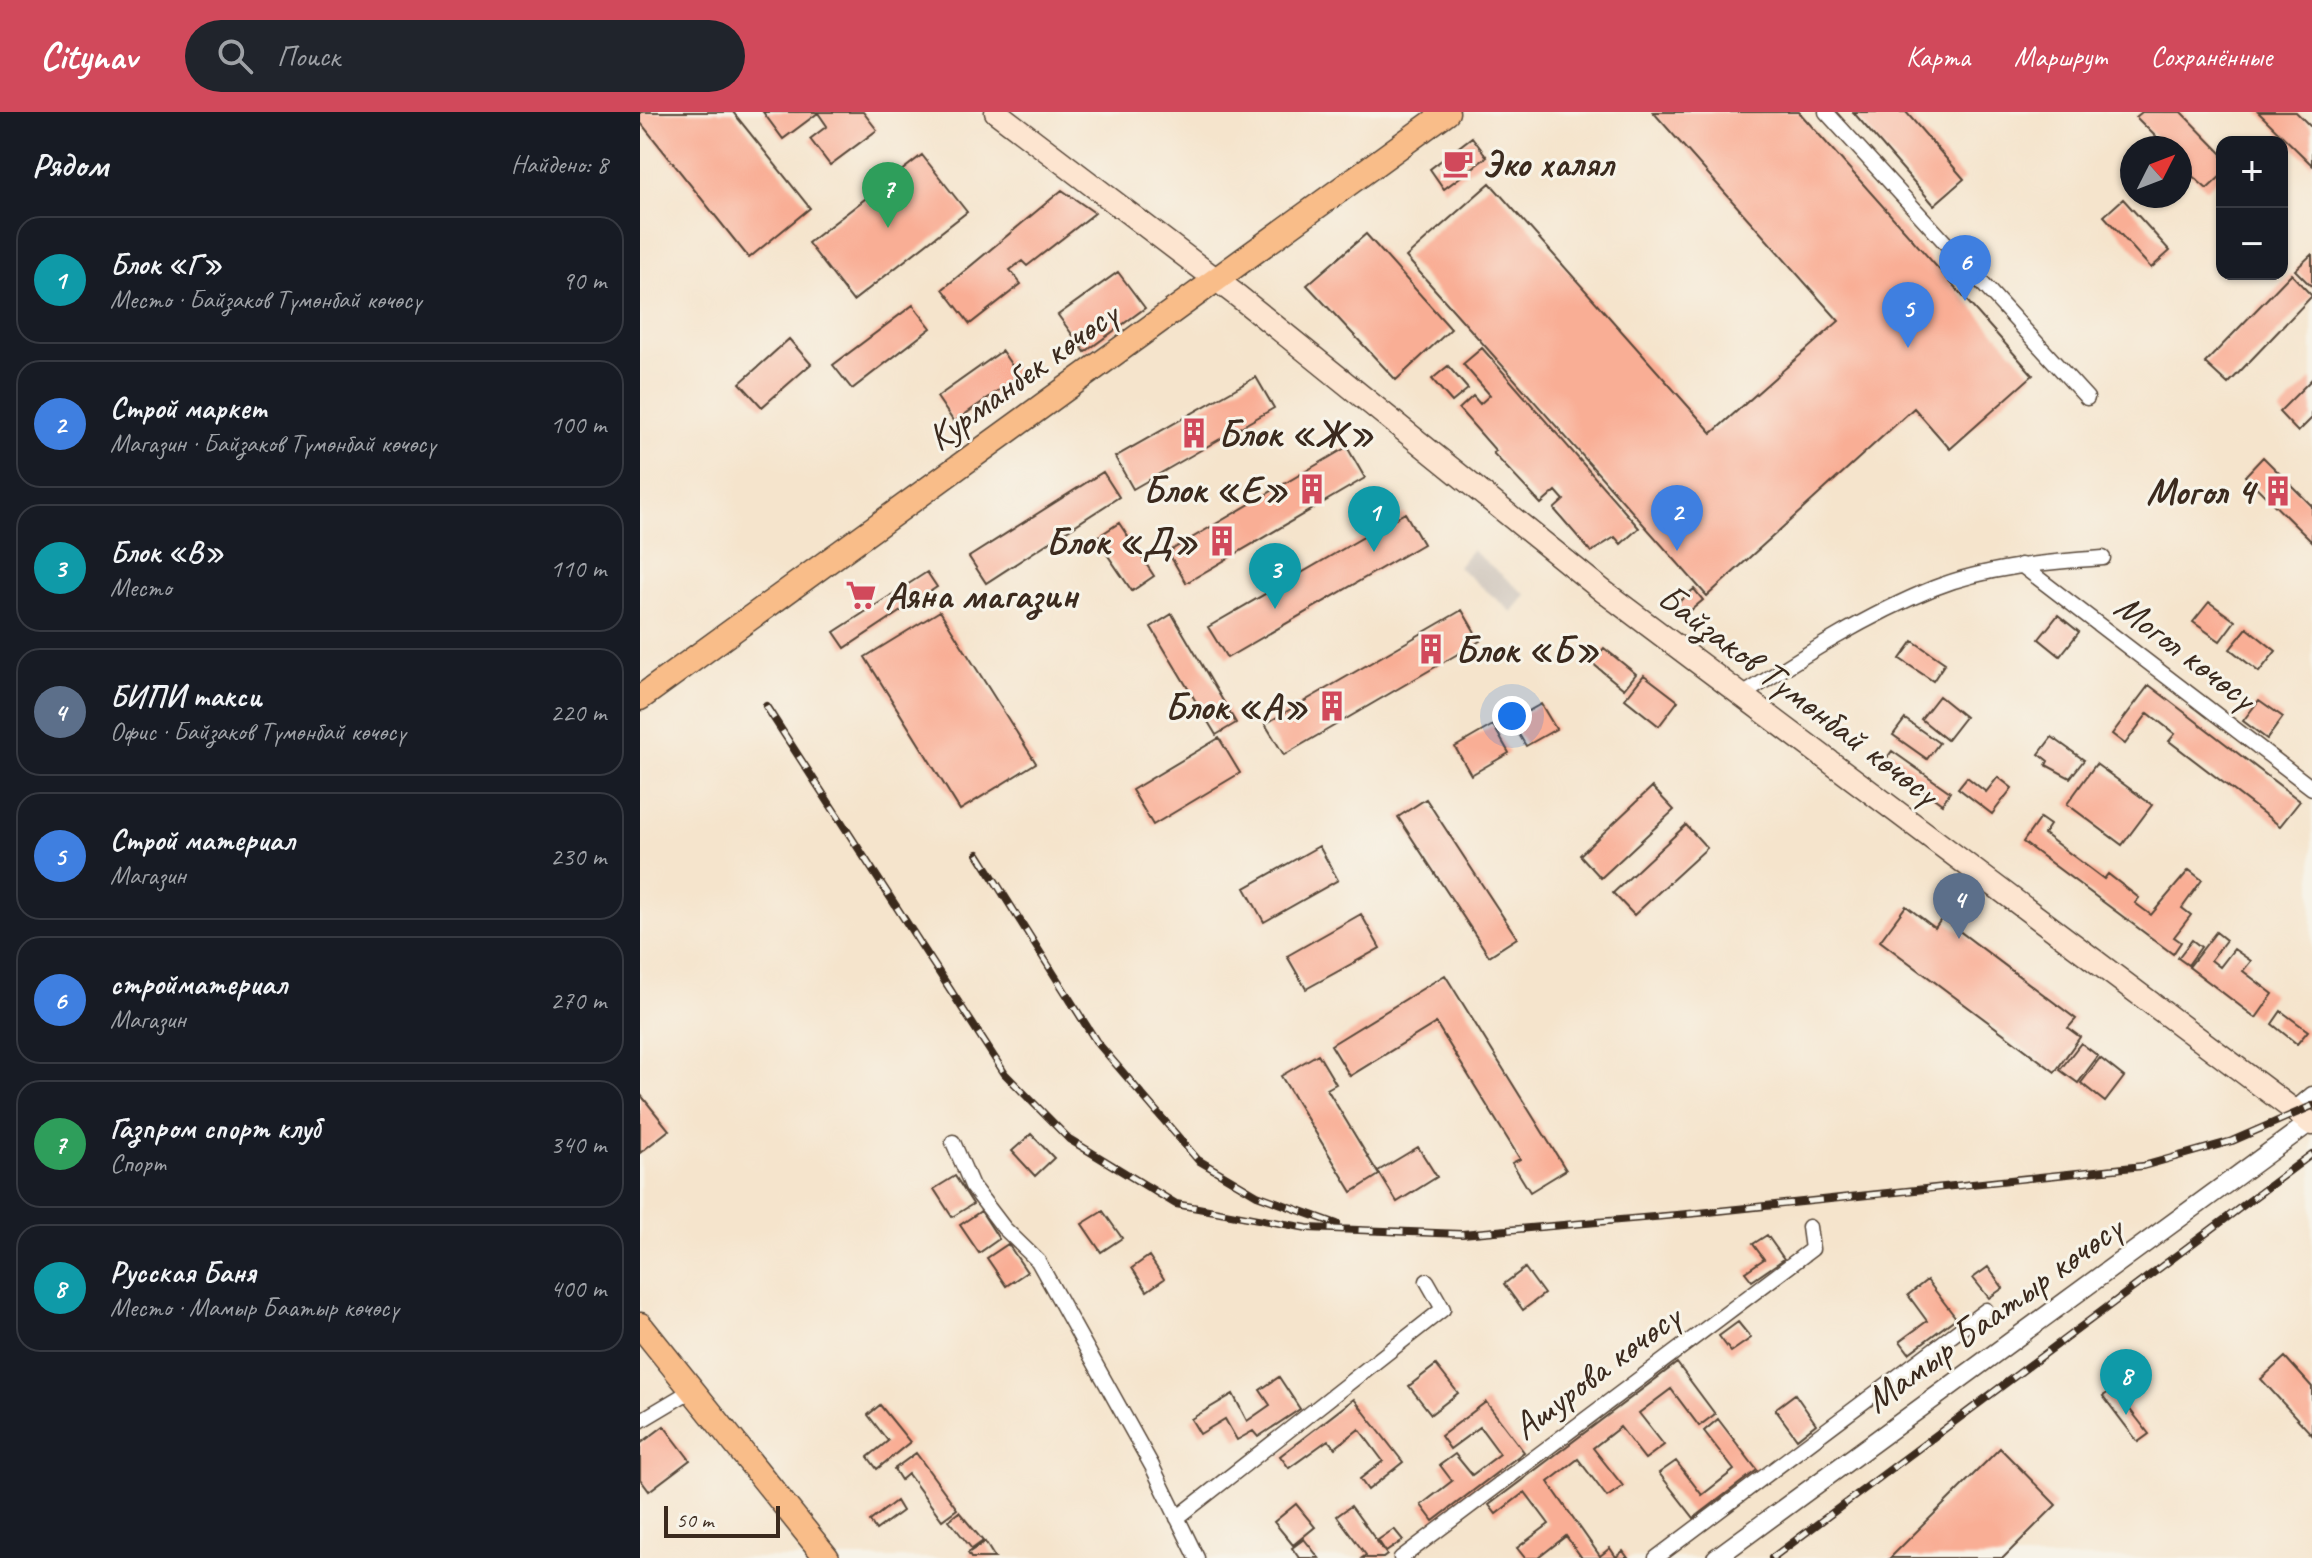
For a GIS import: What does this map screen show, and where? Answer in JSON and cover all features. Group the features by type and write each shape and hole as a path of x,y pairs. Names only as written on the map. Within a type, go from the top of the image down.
{"main road":[{"name":"Байзаков Түмөнбай көчөсү","path":"996,112 1215,279 1603,591 2305,1119"},
{"name":"Курманбек көчөсү","path":"640,698 1447,112"},
{"path":"640,1325 827,1558"}],"street":[{"path":"1826,112 2087,398"},
{"path":"1741,696 1824,642 1936,587 2021,565 2103,558"},
{"name":"Могол көчөсү","path":"2021,565 2312,788"},
{"path":"2305,1119 2312,1094"},
{"name":"Мамыр Баатыр көчөсү","path":"1716,1558 2305,1119"},
{"path":"953,1142 972,1186 1004,1228 1038,1261 1152,1466 1197,1558"},
{"name":"Ашурова көчөсү","path":"1401,1558 1812,1249 1809,1227"},
{"path":"1177,1518 1443,1309 1427,1281"},
{"path":"1656,1558 1986,1310"},
{"path":"640,1421 692,1390"}],"shaded area":[{"path":"1472,550 1526,595 1512,612 1458,567"}],"building":[{"path":"640,112 733,112 810,208 749,258 640,122"},
{"path":"763,112 863,112 877,130 830,165 810,139 827,126 818,113 783,139"},
{"path":"1653,112 1799,112 2033,375 1950,449 1914,408 1707,596 1406,257 1490,183 1712,433 1839,321"},
{"path":"1853,112 1906,112 1964,179 1934,205"},
{"path":"2142,112 2181,112 2216,148 2216,181 2207,189 2192,176 2192,136 2155,136 2136,117"},
{"path":"2258,112 2296,112 2312,128 2312,165 2288,141 2288,136 2282,136"},
{"name":"Эко халял","path":"1472,137 1487,157 1444,189 1430,169"},
{"path":"922,155 967,212 853,301 808,243"},
{"path":"1062,190 1095,213 1027,266 1022,261 1010,270 1021,284 970,324 943,289"},
{"path":"2120,202 2120,208 2131,208 2170,251 2151,268 2104,216"},
{"path":"1366,234 1451,329 1396,380 1307,285"},
{"path":"2312,254 2312,287 2295,270"},
{"path":"1118,272 1145,308 1085,352 1058,315"},
{"path":"2291,274 2312,296 2228,384 2205,363"},
{"path":"913,305 931,328 852,389 833,365"},
{"path":"789,339 811,364 762,407 740,383"},
{"path":"1482,348 1639,528 1621,544 1615,537 1591,552 1554,509 1564,500 1556,491 1541,504 1493,453 1496,451 1459,409 1473,396 1480,404 1490,395 1463,364"},
{"path":"1002,351 1019,376 954,422 937,397"},
{"path":"1448,366 1468,389 1452,402 1432,379"},
{"name":"Блок «Ж»","path":"1256,377 1274,408 1133,489 1115,457"},
{"path":"2312,379 2312,418 2298,432 2279,412"},
{"path":"1347,447 1365,478 1186,583 1168,552"},
{"name":"Могол 4","path":"2263,457 2312,506 2312,542 2245,476"},
{"path":"1103,472 1119,497 986,583 969,557"},
{"path":"1405,513 1423,544 1227,658 1208,627"},
{"path":"1119,523 1154,576 1132,591 1096,538"},
{"path":"927,572 937,587 845,648 834,632"},
{"path":"1694,589 1703,600 1684,616 1675,605"},
{"path":"2209,602 2235,621 2220,641 2193,622"},
{"path":"1462,610 1480,641 1284,755 1265,724"},
{"path":"940,611 1036,763 960,810 865,657"},
{"path":"1172,614 1236,723 1216,735 1151,627"},
{"path":"2058,615 2079,632 2060,656 2039,639"},
{"path":"2247,628 2276,651 2259,672 2230,649"},
{"path":"1913,641 1945,663 1933,681 1900,659"},
{"path":"1604,648 1636,674 1624,689 1592,663"},
{"path":"1644,675 1678,701 1659,726 1625,699"},
{"path":"2149,685 2300,801 2280,826 2169,741 2175,734 2148,713 2125,744 2112,734"},
{"path":"1939,696 1965,717 1947,740 1921,719"},
{"path":"2259,700 2283,717 2267,739 2243,721"},
{"path":"1541,704 1556,729 1526,746 1511,721"},
{"path":"1905,719 1939,743 1927,759 1893,735"},
{"path":"1493,725 1509,753 1471,775 1455,747"},
{"path":"2052,737 2084,760 2070,778 2046,765 2048,761 2039,754"},
{"path":"1219,738 1240,773 1153,825 1132,790"},
{"path":"1892,751 1950,792 1942,804 1884,762"},
{"path":"2096,764 2152,805 2122,845 2067,804"},
{"path":"1967,777 1986,792 1998,777 2012,788 1992,814 1958,788"},
{"path":"1652,787 1674,810 1601,878 1580,855"},
{"path":"1426,799 1517,938 1489,956 1398,817"},
{"path":"2040,818 2050,825 2044,834 2104,879 2108,874 2139,898 2135,903 2151,915 2189,870 2202,880 2182,908 2191,915 2174,937 2181,942 2173,954 2023,842"},
{"path":"1686,825 1707,848 1634,915 1613,893"},
{"path":"1319,846 1338,880 1264,922 1245,888"},
{"path":"1906,906 1935,928 1942,918 2076,1019 2068,1028 2080,1037 2055,1072 1880,941"},
{"path":"1361,914 1380,948 1306,989 1287,956"},
{"path":"2216,932 2226,940 2211,960 2220,967 2234,949 2251,961 2243,971 2273,994 2256,1018 2189,967"},
{"path":"2192,940 2201,947 2188,965 2178,958"},
{"path":"1445,975 1566,1170 1530,1192 1512,1163 1520,1159 1436,1023 1350,1076 1331,1045"},
{"path":"2281,1011 2308,1031 2297,1044 2272,1024"},
{"path":"2081,1043 2098,1056 2078,1083 2060,1070"},
{"path":"1318,1054 1336,1084 1327,1089 1379,1175 1352,1192 1281,1076"},
{"path":"2100,1058 2124,1077 2105,1102 2081,1083"},
{"path":"640,1094 669,1130 640,1153"},
{"path":"1031,1134 1054,1158 1035,1176 1012,1151"},
{"path":"1418,1147 1437,1177 1397,1202 1378,1171"},
{"path":"955,1176 973,1204 952,1217 934,1189"},
{"path":"981,1211 999,1239 979,1253 960,1225"},
{"path":"1103,1211 1122,1238 1101,1252 1082,1224"},
{"path":"1767,1235 1784,1259 1752,1281 1745,1272 1764,1259 1753,1244"},
{"path":"1008,1244 1027,1272 1006,1286 987,1258"},
{"path":"1149,1256 1164,1279 1147,1291 1132,1268"},
{"path":"1988,1267 2003,1288 1989,1298 1973,1278"},
{"path":"1525,1268 1544,1294 1523,1310 1504,1284"},
{"path":"1927,1280 1956,1318 1909,1353 1900,1341 1927,1321 1908,1295"},
{"path":"1738,1322 1751,1338 1731,1352 1719,1336"},
{"path":"2285,1357 2312,1387 2312,1435 2261,1379"},
{"path":"1677,1363 1715,1414 1699,1426 1671,1389 1639,1413 1664,1445 1645,1459 1620,1427 1593,1448 1623,1486 1607,1497 1578,1459 1548,1482 1600,1556 1610,1548 1616,1557 1623,1551 1628,1558 1582,1558 1566,1536 1538,1558 1525,1558 1517,1548 1549,1524 1525,1492 1496,1514 1489,1505"},
{"path":"1436,1365 1458,1393 1431,1414 1409,1386"},
{"path":"1279,1377 1300,1409 1258,1437 1253,1431 1237,1440 1225,1419 1200,1434 1191,1419 1233,1394 1247,1421 1270,1405 1260,1390"},
{"path":"2114,1389 2149,1434 2138,1442 2103,1396"},
{"path":"1795,1394 1816,1424 1797,1439 1775,1409"},
{"path":"1354,1399 1403,1462 1368,1490 1360,1479 1383,1461 1359,1429 1335,1448 1328,1440 1289,1468 1280,1456"},
{"path":"1486,1402 1524,1452 1433,1521 1421,1505 1452,1481 1440,1465 1455,1454 1472,1475 1500,1454 1480,1427 1450,1449 1441,1436"},
{"path":"880,1405 910,1442 877,1469 868,1457 888,1441 868,1415"},
{"path":"1718,1419 1757,1470 1694,1518 1659,1473 1676,1461 1702,1495 1734,1470 1704,1431"},
{"path":"664,1426 690,1460 649,1491 640,1479 640,1444"},
{"path":"2000,1448 2056,1505 2003,1558 1890,1558"},
{"path":"916,1453 957,1509 942,1520 908,1474 901,1480 894,1469"},
{"path":"896,1501 902,1511 876,1530 870,1521"},
{"path":"1296,1504 1315,1527 1293,1545 1274,1522"},
{"path":"1351,1506 1387,1555 1383,1558 1362,1558 1366,1555 1337,1516"},
{"path":"959,1512 983,1541 972,1549 949,1520"},
{"path":"1394,1529 1403,1540 1386,1552 1378,1540"},
{"path":"1304,1539 1319,1558 1299,1558 1292,1548"},
{"path":"985,1542 995,1558 971,1558 968,1553"}],"railway":[{"path":"766,706 1005,1074 1069,1139 1176,1204 1307,1228 1462,1234 1699,1213 2143,1166 2232,1141 2312,1106"},
{"path":"978,854 1096,1041 1198,1160 1257,1195 1337,1224"},
{"path":"1772,1558 2312,1154"}],"place":[{"name":"Эко халял","path":"1458,163"},
{"name":"Газпром спорт клуб","path":"888,228"},
{"name":"стройматериал","path":"1965,301"},
{"name":"Строй материал","path":"1908,348"},
{"name":"Блок «Ж»","path":"1194,433"},
{"name":"Блок «Е»","path":"1312,489"},
{"name":"Могол 4","path":"2278,491"},
{"name":"Блок «Д»","path":"1222,541"},
{"name":"Строй маркет","path":"1677,551"},
{"name":"Блок «Г»","path":"1374,552"},
{"name":"Аяна магазин","path":"861,595"},
{"name":"Блок «В»","path":"1275,609"},
{"name":"Блок «Б»","path":"1431,649"},
{"name":"Блок «А»","path":"1332,706"},
{"name":"БИПИ такси","path":"1959,939"},
{"name":"Русская Баня","path":"2126,1415"}]}
